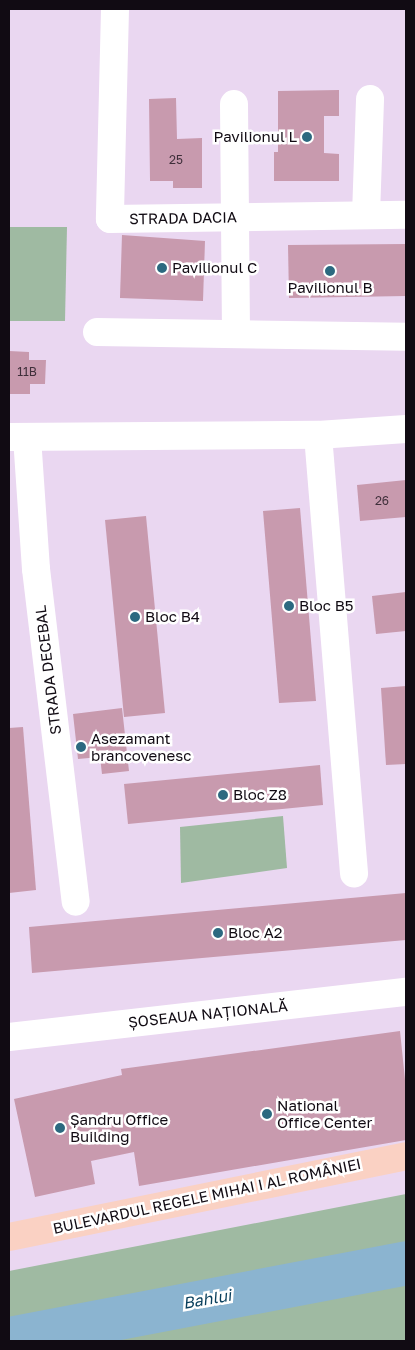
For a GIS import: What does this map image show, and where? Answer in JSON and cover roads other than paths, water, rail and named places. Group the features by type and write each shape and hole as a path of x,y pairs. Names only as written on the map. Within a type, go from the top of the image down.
{"main road":[{"name":"BULEVARDUL REGELE MIHAI I AL ROMÂNIEI","path":"9,1237 406,1156"}],"street":[{"name":"STRADA DACIA","path":"115,9 110,219 406,215"},
{"path":"366,215 370,99"},
{"path":"234,104 236,334"},
{"path":"97,332 406,337"},
{"name":"STRADA DECEBAL","path":"76,902 36,569 18,437 318,435 406,430"},
{"path":"318,435 354,874"},
{"name":"ȘOSEAUA NAȚIONALĂ","path":"9,1037 406,992"}],"waterway":[{"name":"Bahlui","path":"9,1339 406,1263"}],"place":[{"name":"Pavilionul L","path":"307,137"},
{"name":"Pavilionul C","path":"162,268"},
{"name":"Pavilionul B","path":"330,271"},
{"name":"Bloc B5","path":"289,606"},
{"name":"Bloc B4","path":"135,617"},
{"name":"Asezamant brancovenesc","path":"81,747"},
{"name":"Bloc Z8","path":"223,795"},
{"name":"Bloc A2","path":"218,933"},
{"name":"National Office Center","path":"267,1114"},
{"name":"Șandru Office Building","path":"60,1128"}]}
